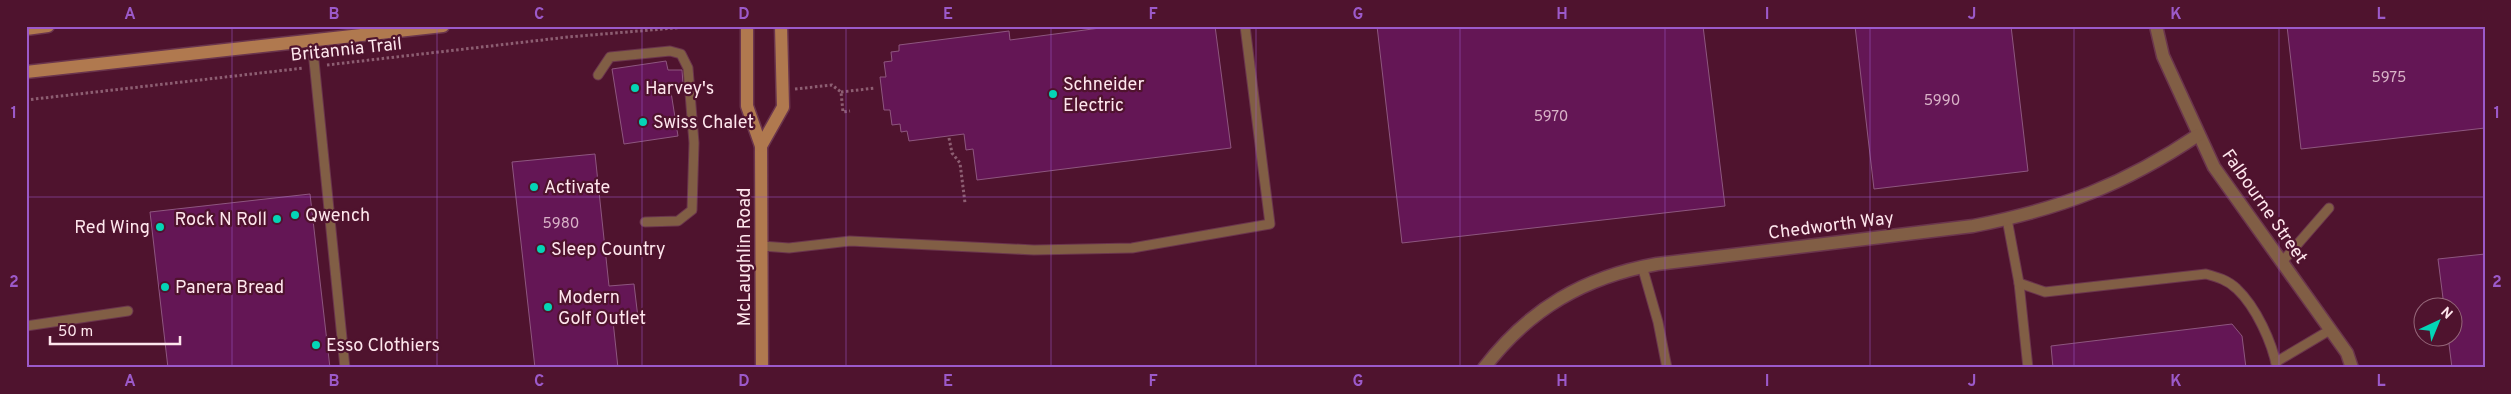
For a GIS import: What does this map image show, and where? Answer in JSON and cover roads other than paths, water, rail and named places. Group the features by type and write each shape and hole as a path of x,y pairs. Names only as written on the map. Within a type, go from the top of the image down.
{"street":[{"path":"26,29 48,26"},
{"path":"26,72 443,26"},
{"name":"McLaughlin Road","path":"746,26 747,106 761,146 762,368"},
{"name":"McLaughlin Road","path":"761,146 783,107 781,26"},
{"name":"Falbourne Street","path":"2156,26 2163,56 2214,167 2347,353 2352,368"},
{"name":"Chedworth Way","path":"1484,368 1516,330 1560,298 1602,278 1642,266 1973,226 2007,219 2067,203 2102,190 2159,160 2198,135"}],"lane":[{"path":"761,246 789,248 850,240 1034,250 1132,248 1270,224 1245,26"},
{"path":"312,41 345,368"},
{"path":"598,75 610,57 670,51 680,54 688,68 694,143 692,210 678,221 645,222"},
{"path":"2282,262 2330,208"},
{"path":"2007,219 2019,283 2028,368"},
{"path":"1642,266 1658,322 1667,368"},
{"path":"2019,283 2046,292 2206,274 2220,278 2236,288 2248,302 2276,365 2330,330"},
{"path":"26,326 128,311"}],"place":[{"name":"Harvey's","path":"635,88"},
{"name":"Schneider Electric","path":"1053,94"},
{"name":"Swiss Chalet","path":"643,122"},
{"name":"Activate","path":"534,187"},
{"name":"Qwench","path":"295,215"},
{"name":"Rock N Roll","path":"277,219"},
{"name":"Red Wing","path":"160,227"},
{"name":"Sleep Country","path":"541,249"},
{"name":"Panera Bread","path":"165,287"},
{"name":"Modern Golf Outlet","path":"548,307"},
{"name":"Esso Clothiers","path":"316,345"}]}
